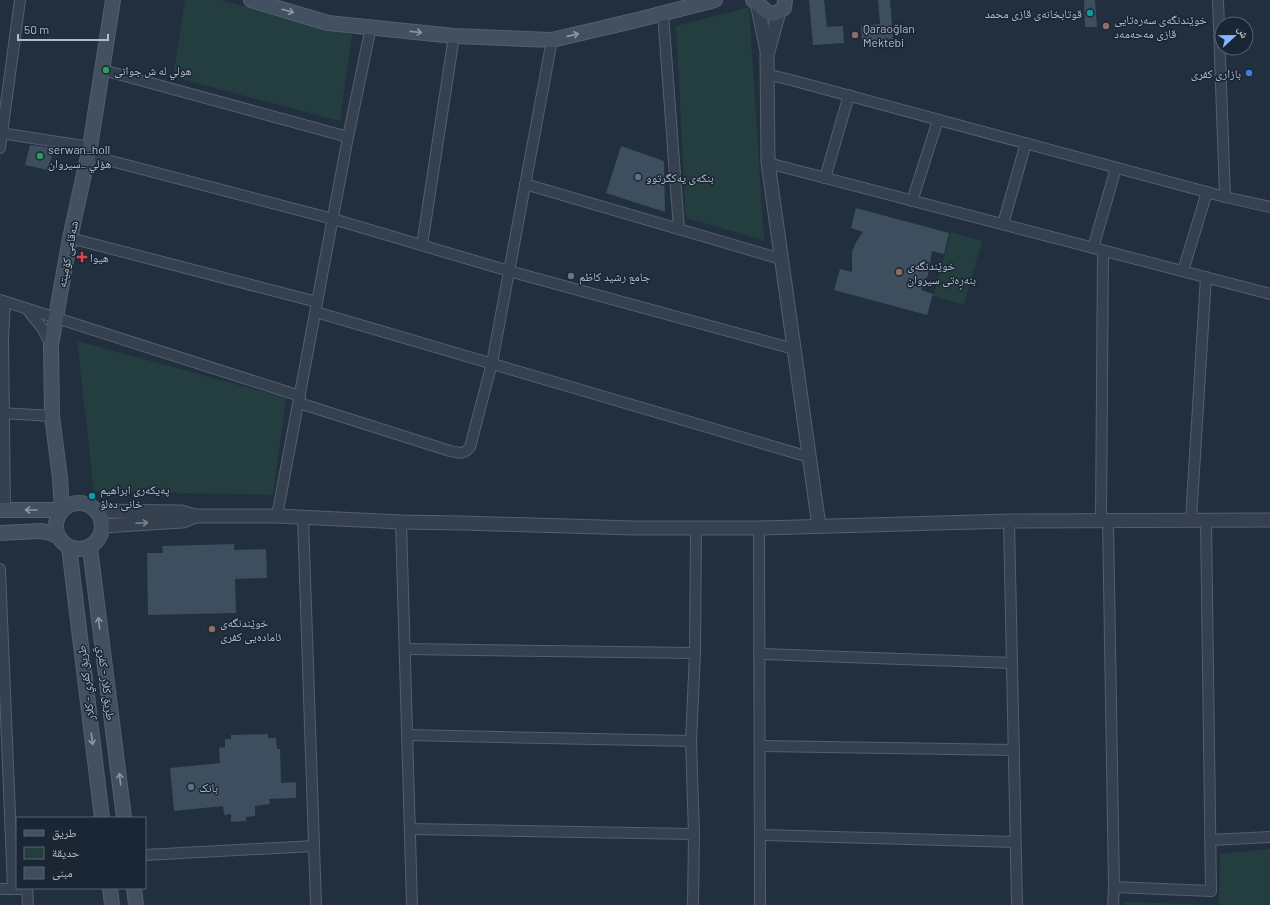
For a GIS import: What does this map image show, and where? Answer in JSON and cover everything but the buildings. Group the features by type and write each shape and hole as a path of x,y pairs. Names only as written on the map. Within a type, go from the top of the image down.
{"main road":[{"name":"شەقامی کۆمیتە","path":"62,510 60,478 52,416 50,345 70,238 89,151 113,0"},
{"path":"251,0 328,23 454,36 552,40 663,14 715,0"},
{"path":"756,1 766,12 773,14 782,6"},
{"path":"2,510 62,510 74,504 81,503 92,507 97,511 103,526 100,538 90,548 76,550 69,548 63,543 58,536 56,522 62,510"},
{"path":"0,532 40,531 58,536"},
{"name":"طريق كفري - كلار","path":"69,548 102,817"},
{"name":"طريق كلار - كفري","path":"90,548 124,817"},
{"path":"110,889 112,905"},
{"path":"134,889 136,905"}],"street":[{"path":"0,148 20,0"},
{"path":"1218,0 1225,197"},
{"path":"756,1 767,55"},
{"path":"782,6 767,55 768,163 819,526"},
{"path":"663,14 678,229"},
{"path":"277,516 348,137 371,27"},
{"path":"422,245 454,36"},
{"path":"2,510 1,338 3,301 461,453 467,452 470,448 492,363 552,40"},
{"path":"103,70 348,137"},
{"path":"766,74 1225,197 1270,207"},
{"path":"825,178 849,95"},
{"path":"912,201 938,120"},
{"path":"1,133 89,151 422,245 509,272 794,349"},
{"path":"1003,224 1026,143"},
{"path":"768,163 1270,294"},
{"path":"1113,905 1114,887 1098,249 1116,168"},
{"path":"525,184 781,259"},
{"path":"1183,271 1207,192"},
{"path":"70,238 317,302"},
{"path":"1191,520 1206,277"},
{"path":"27,309 42,328 50,345"},
{"path":"316,312 809,457"},
{"path":"2,413 52,416"},
{"path":"97,511 182,512 195,516 277,516 401,522 696,528 759,528 1009,520 1270,520"},
{"path":"103,526 183,521 195,516"},
{"path":"303,518 316,905"},
{"path":"1009,520 1017,905"},
{"path":"1114,887 1211,891 1206,520"},
{"path":"401,522 412,905"},
{"path":"693,905 694,834 691,741 695,653 696,528"},
{"path":"759,528 760,905"},
{"path":"0,569 5,799 13,889"},
{"path":"405,649 695,653"},
{"path":"759,654 1012,663"},
{"path":"407,736 691,741"},
{"path":"760,746 1014,750"},
{"path":"410,829 694,834"},
{"path":"760,835 1016,842"},
{"path":"1210,840 1270,837"},
{"path":"146,854 314,846"},
{"path":"0,889 27,889 28,905"}],"green space":[{"path":"185,0 221,0 352,35 340,121 173,77"},
{"path":"749,7 764,240 686,218 676,26"},
{"path":"951,232 982,241 964,305 933,296"},
{"path":"77,341 286,398 273,495 94,491"},
{"path":"1270,849 1270,905 1219,905 1220,854"},
{"path":"1124,902 1219,905 1124,905"}],"place":[{"name":"قوتابخانەی قازی محمد","path":"1090,13"},
{"name":"خوێندنگەی سەرەتایی قازی مەحەمەد","path":"1106,26"},
{"name":"Qaraoğlan Mektebi","path":"855,35"},
{"name":"هولي له ش جوانى","path":"106,70"},
{"name":"بازاری کفری","path":"1249,73"},
{"name":"serwan_holl هؤلي _سيروان","path":"40,156"},
{"name":"بنکەی یەکگرتوو","path":"638,177"},
{"name":"هیوا","path":"82,257"},
{"name":"خوێندنگەی بنەڕەتی سیروان","path":"899,272"},
{"name":"جامع رشيد كاظم","path":"571,276"},
{"name":"پەیکەری ابراهیم خانی دەلۆ","path":"92,496"},
{"name":"خوێندنگەی ئامادەیی کفری","path":"212,629"},
{"name":"بانک","path":"191,787"}]}
